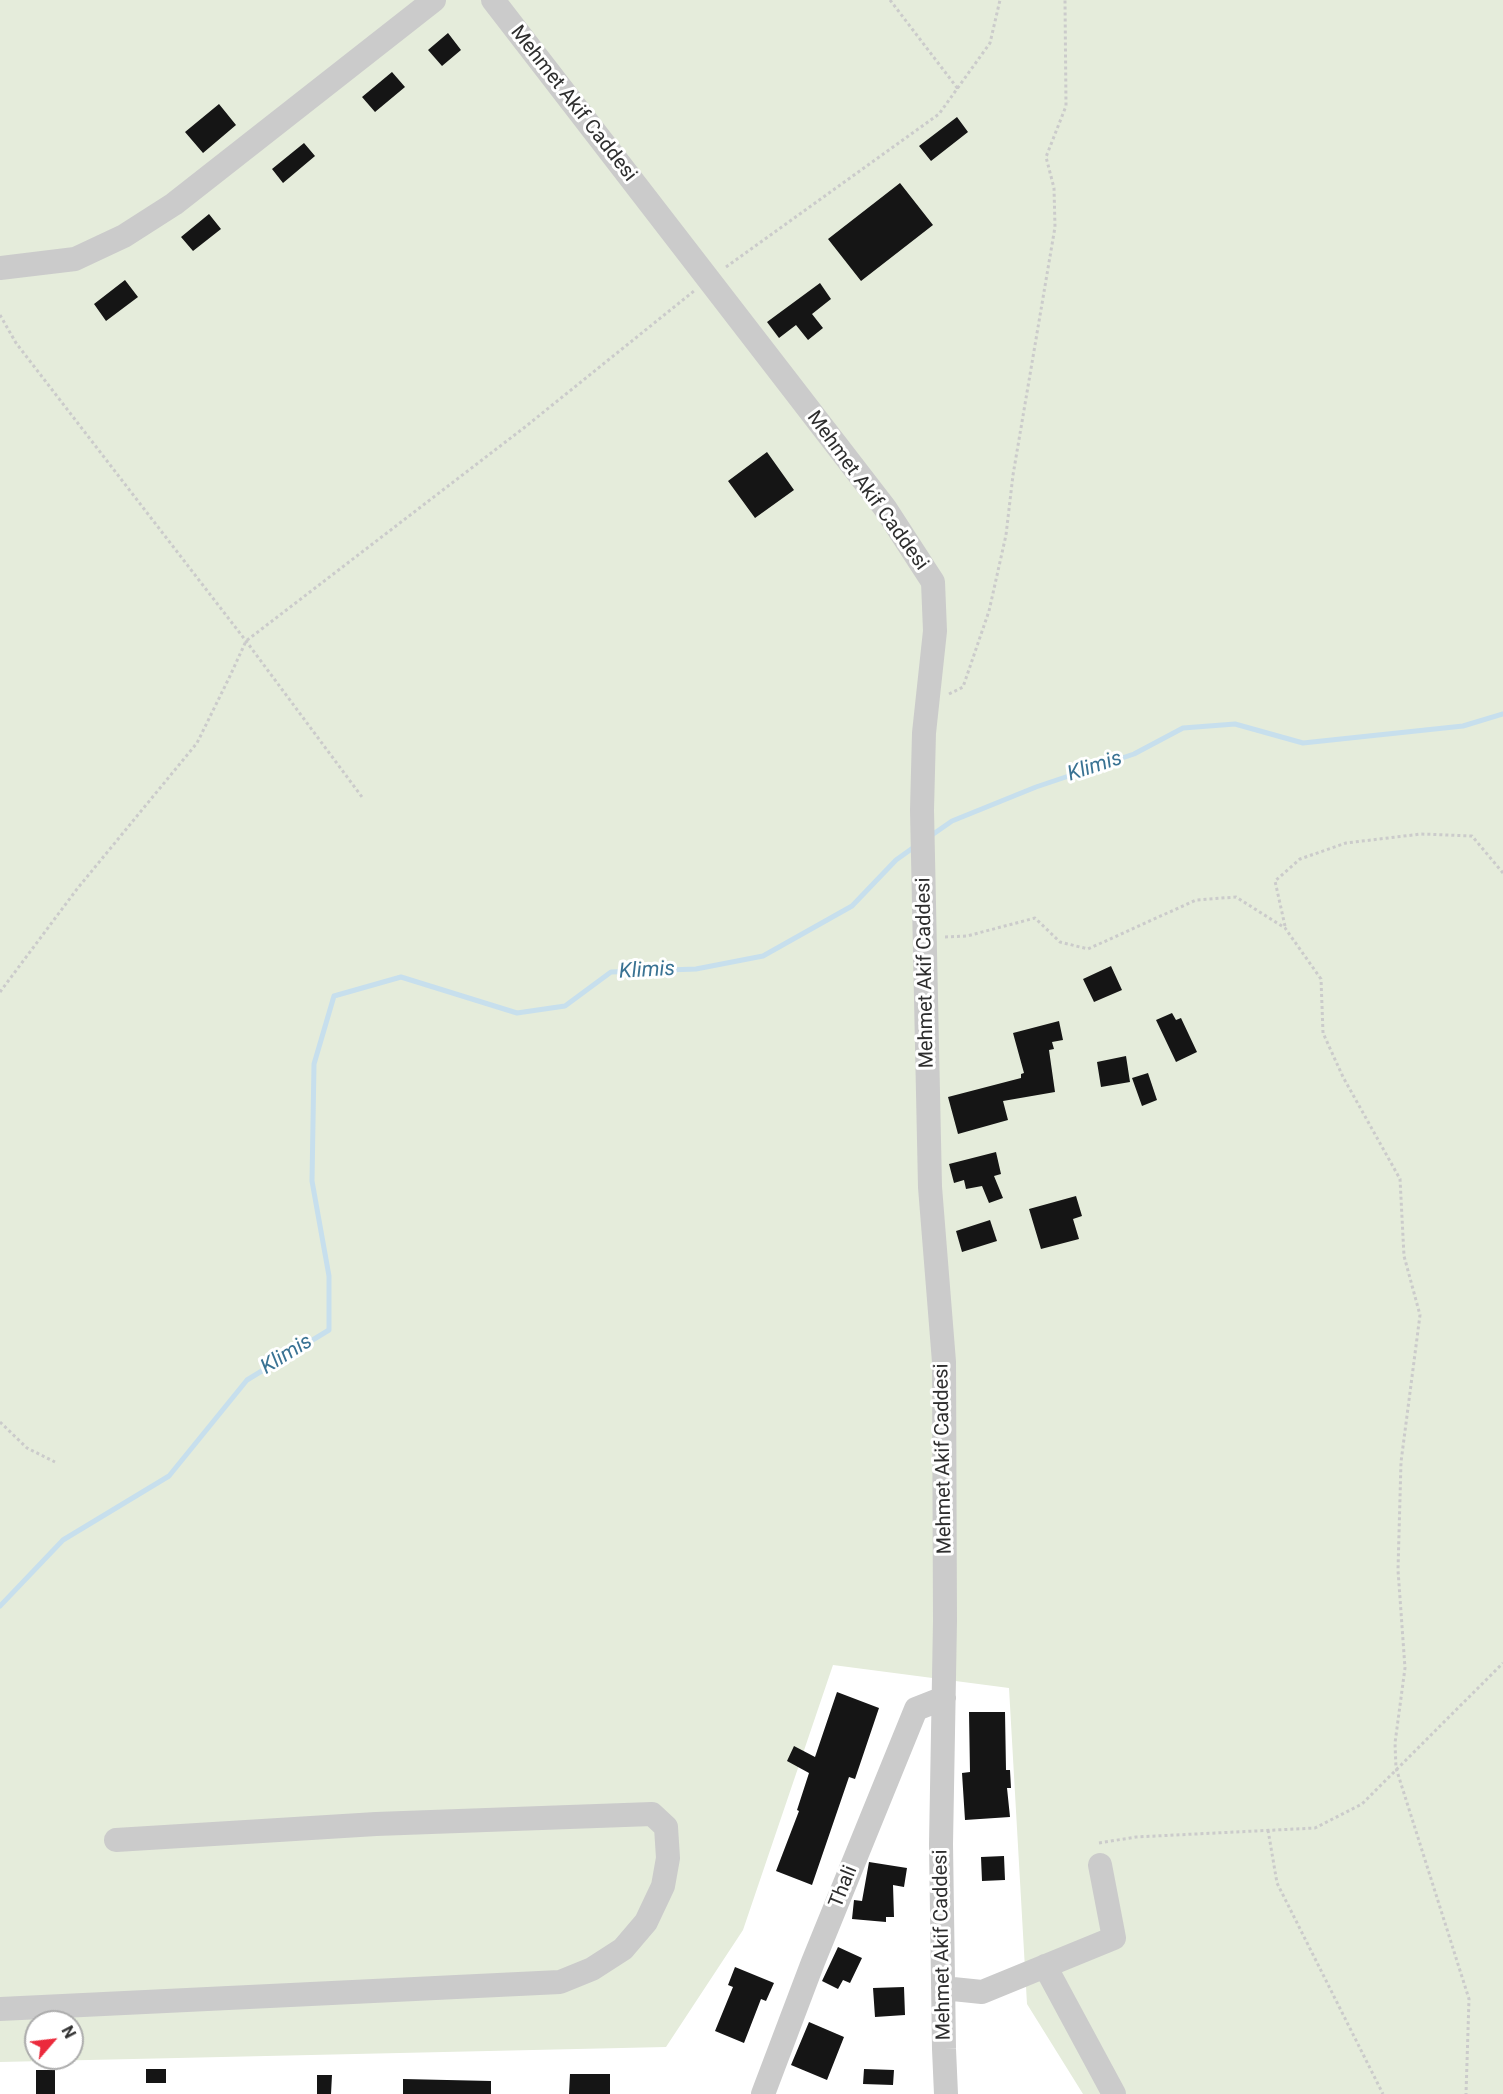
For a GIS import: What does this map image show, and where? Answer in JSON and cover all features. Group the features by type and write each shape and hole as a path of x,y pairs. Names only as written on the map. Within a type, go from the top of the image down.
{"street":[{"path":"0,268 75,259 124,236 174,204 434,0"},
{"name":"Mehmet Akif Caddesi","path":"493,0 885,508 933,582 935,631 924,733 922,810 930,1187 944,1362 944,1698 941,1844 946,2094"},
{"name":"Thali","path":"763,2094 813,1962 916,1709 944,1698"},
{"path":"0,2009 560,1982 592,1969 623,1948 646,1922 663,1886 668,1858 666,1827 652,1814 376,1824 116,1840"},
{"path":"943,1988 982,1992 1114,1938 1100,1865"},
{"path":"1045,1966 1114,2094"}],"path":[{"path":"890,0 958,90"},
{"path":"0,992 77,889 197,743 246,641 525,427 708,280 939,114 990,43 1000,0"},
{"path":"928,695 951,694 963,687 989,611 1006,535 1012,475 1055,227 1054,188 1046,157 1066,106 1065,0"},
{"path":"0,315 16,343 363,797"},
{"path":"1285,928 1275,881 1300,859 1346,843 1421,834 1472,836 1503,873"},
{"path":"925,938 967,936 1035,918 1060,942 1088,949 1196,900 1236,897 1285,928 1321,979 1323,1033 1343,1077 1400,1179 1404,1256 1420,1315 1401,1462 1398,1570 1405,1668 1395,1743 1396,1768 1469,1999 1466,2094"},
{"path":"0,1422 27,1448 55,1462"},
{"path":"1100,1865 1092,1844 1136,1837 1315,1828 1362,1804 1503,1663"},
{"path":"1268,1830 1277,1882 1383,2094"}],"green space":[{"path":"0,0 1503,0 1503,2094 1083,2094 1027,2004 1009,1688 833,1665 743,1930 666,2047 84,2060 84,2010 24,2010 24,2061 0,2062"}],"building":[{"path":"448,33 461,50 442,66 428,50"},
{"path":"392,72 405,87 375,112 362,97"},
{"path":"219,104 236,125 203,153 185,132"},
{"path":"957,117 968,132 931,161 919,146"},
{"path":"304,143 315,156 283,183 272,169"},
{"path":"900,183 933,225 861,281 828,239"},
{"path":"209,214 221,229 193,251 181,237"},
{"path":"125,280 138,297 106,321 94,304"},
{"path":"820,283 831,299 812,314 823,328 808,340 796,325 779,338 767,322"},
{"path":"767,452 794,490 755,518 728,481"},
{"path":"1111,966 1122,990 1094,1002 1083,979"},
{"path":"1172,1013 1176,1020 1181,1018 1197,1052 1176,1062 1156,1020"},
{"path":"1059,1021 1063,1040 1052,1042 1054,1049 1049,1050 1055,1092 1003,1101 1008,1120 958,1134 948,1097 1021,1078 1021,1074 1024,1073 1013,1033"},
{"path":"1126,1056 1130,1082 1101,1087 1097,1062"},
{"path":"1148,1073 1157,1100 1142,1106 1132,1078"},
{"path":"996,1152 1001,1174 994,1176 1003,1198 989,1203 982,1186 966,1189 964,1180 954,1183 949,1164"},
{"path":"1076,1196 1082,1216 1073,1219 1079,1239 1041,1249 1029,1209"},
{"path":"990,1220 997,1241 962,1252 956,1231"},
{"path":"837,1692 879,1708 855,1779 849,1777 812,1885 776,1871 799,1811 797,1810 809,1773 787,1761 794,1746 815,1757"},
{"path":"969,1712 1005,1712 1006,1770 1010,1770 1011,1788 1007,1788 1010,1817 965,1820 962,1773 970,1772"},
{"path":"1004,1856 1005,1880 982,1881 981,1857"},
{"path":"869,1862 907,1868 904,1887 893,1885 894,1917 886,1917 886,1922 852,1919 854,1900 862,1901"},
{"path":"838,1947 862,1958 850,1983 843,1980 838,1989 822,1981"},
{"path":"735,1967 774,1983 766,2001 761,1999 744,2043 715,2031 733,1987 728,1985"},
{"path":"904,1987 905,2015 875,2017 873,1988"},
{"path":"809,2022 844,2037 827,2080 791,2065"},
{"path":"146,2069 166,2069 166,2083 146,2083"},
{"path":"864,2069 894,2070 893,2085 863,2084"},
{"path":"36,2070 55,2070 55,2094 36,2094"},
{"path":"570,2074 610,2074 610,2094 569,2094"},
{"path":"317,2075 332,2075 331,2094 317,2094"},
{"path":"403,2079 491,2081 491,2094 403,2094"}],"waterway":[{"name":"Klimis","path":"929,837 952,821 1036,787 1134,754 1183,728 1235,724 1303,743 1463,726 1503,714"},
{"name":"Klimis","path":"0,1606 63,1540 169,1476 247,1380 329,1330 329,1276 312,1181 314,1064 334,996 401,977 517,1013 565,1006 611,972 696,969 763,956 852,906 896,860 917,845"}]}
